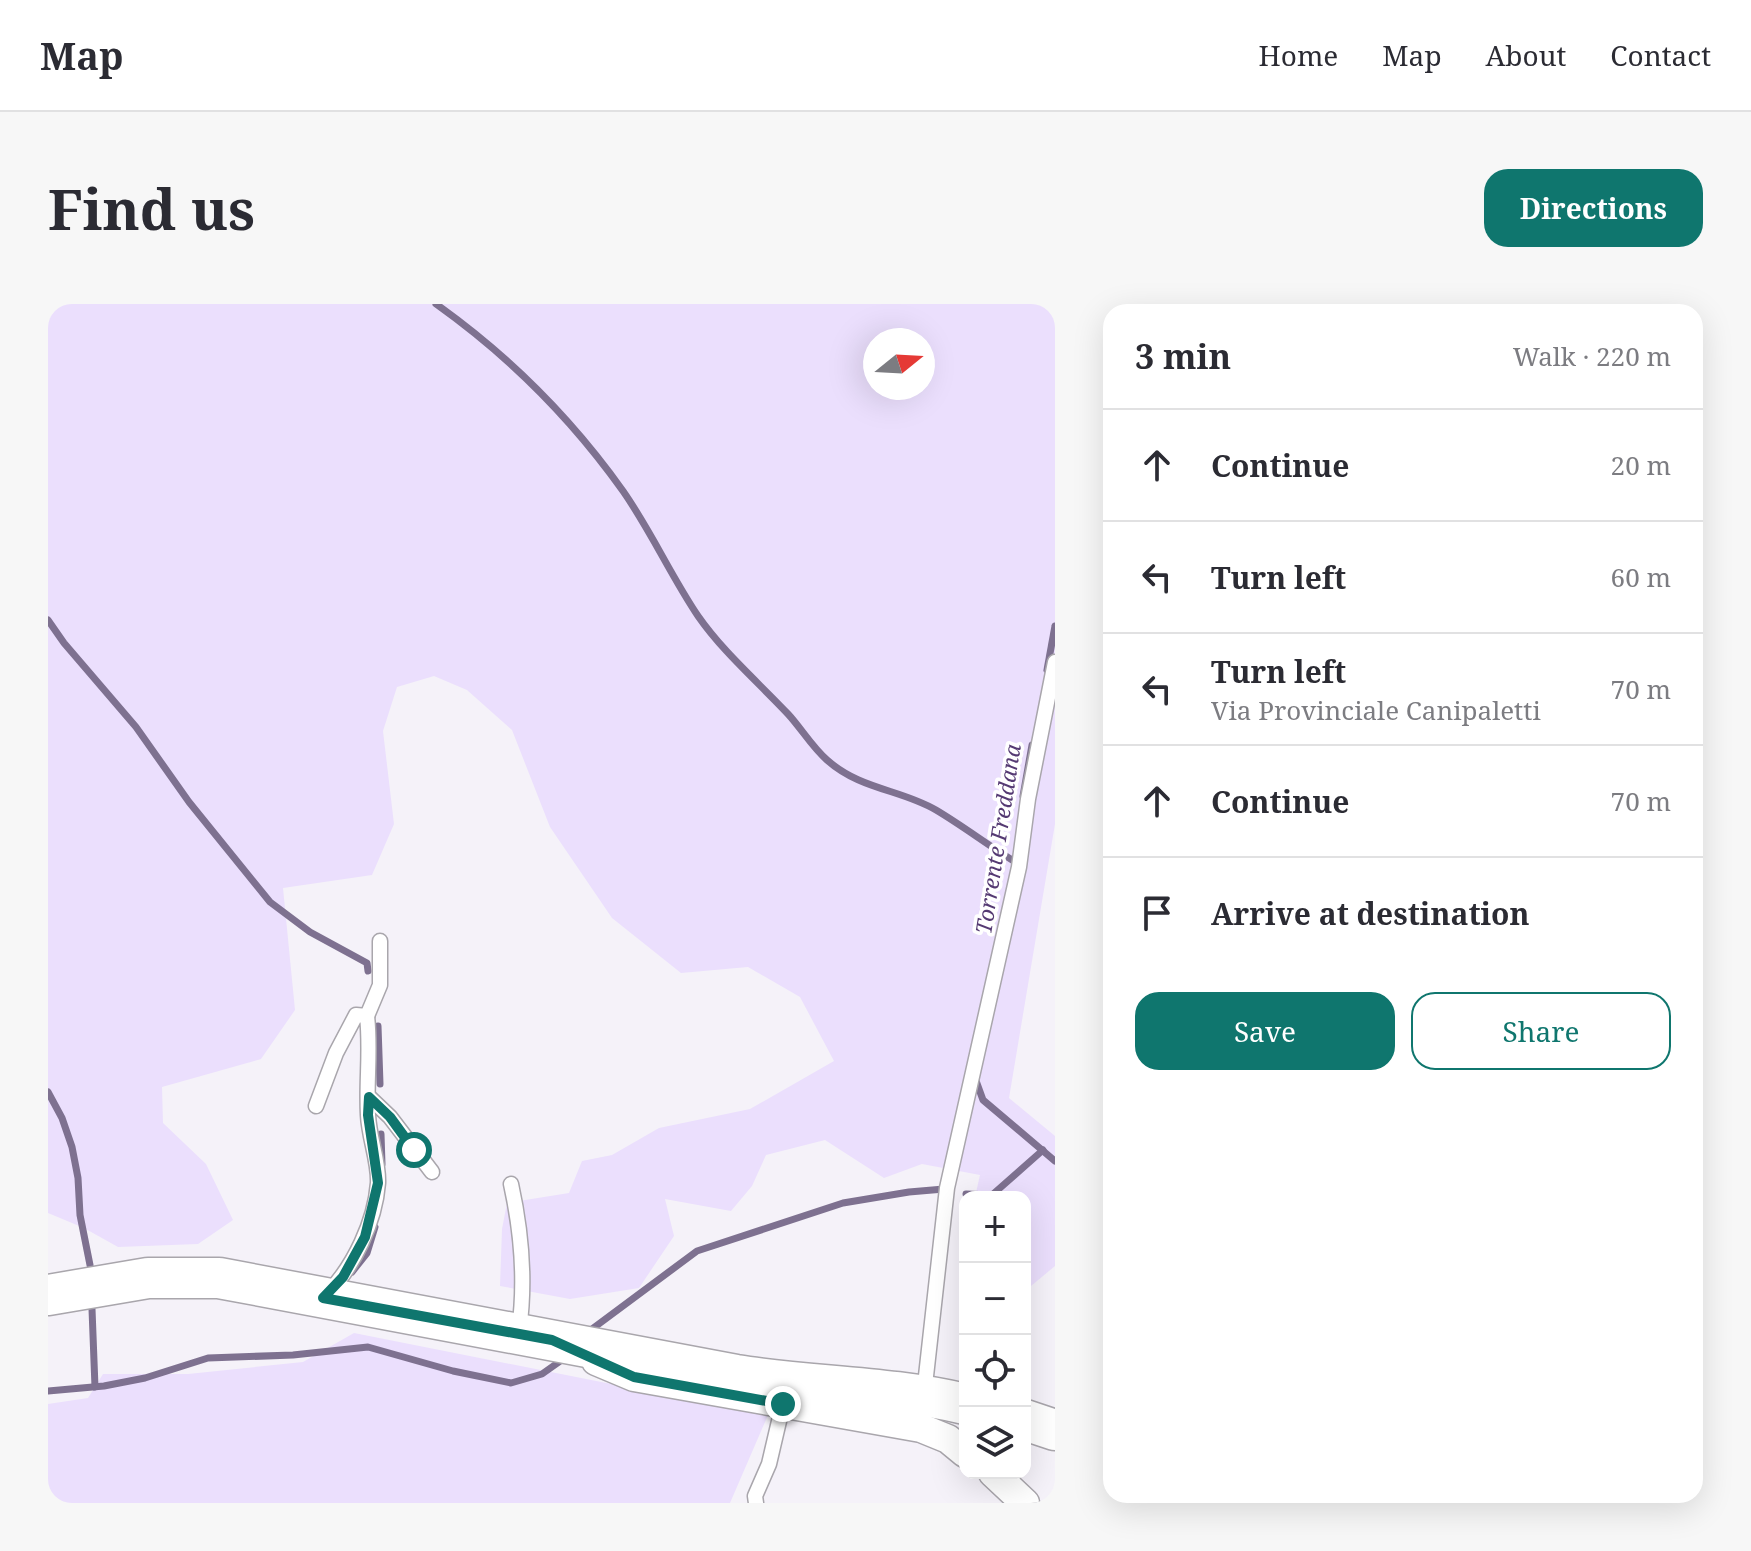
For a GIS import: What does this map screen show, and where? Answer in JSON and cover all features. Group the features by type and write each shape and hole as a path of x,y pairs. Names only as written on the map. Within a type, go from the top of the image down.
{"main road":[{"path":"48,1295 148,1278 219,1278 788,1383 924,1394 959,1403"}],"street":[{"path":"535,1337 634,1377 921,1428 959,1446"},
{"path":"999,1479 1025,1503"}],"lane":[{"path":"924,1394 947,1188 1019,867 1028,799 1055,662"},
{"path":"323,1298 343,1277 365,1237 378,1183 368,1115 370,1044 367,1016 380,985 380,941"},
{"path":"316,1106 336,1053 356,1015 367,1016"},
{"path":"369,1097 390,1117 432,1172"},
{"path":"511,1184 522,1232 524,1296 535,1337"},
{"path":"756,1503 755,1496 769,1464 783,1404"}],"shaded area":[{"path":"48,304 1055,304 1055,824 1009,1098 1055,1136 1055,1266 1031,1286 1031,1191 976,1191 980,1175 922,1164 884,1178 825,1140 766,1155 752,1186 731,1211 665,1199 674,1236 639,1288 570,1299 500,1286 502,1229 507,1203 569,1193 582,1161 612,1155 659,1128 750,1109 834,1061 800,997 748,967 681,973 612,918 550,827 512,730 467,690 434,676 397,687 383,731 394,824 372,875 283,888 295,1010 261,1059 162,1087 163,1123 206,1164 233,1220 198,1244 118,1247 48,1213"},
{"path":"354,1333 768,1415 730,1503 48,1503 48,1404 88,1398 103,1374 188,1374 303,1362"}],"waterway":[{"path":"436,304 514,367 582,438 633,506 688,601 708,629 822,755 853,778 936,810 1017,863"},
{"path":"48,620 136,727 189,802 270,902 310,932 367,963 368,971"},
{"name":"Torrente Freddana","path":"1047,670 1055,626"},
{"name":"Torrente Freddana","path":"1023,796 1032,745"},
{"path":"378,1026 380,1084"},
{"name":"Torrente Freddana","path":"975,1078 983,1100 1055,1161"},
{"path":"48,1092 62,1118 72,1147 90,1265"},
{"path":"381,1134 382,1164"},
{"path":"997,1191 1043,1150"},
{"path":"592,1329 697,1251 843,1203 944,1189"},
{"path":"352,1272 367,1253 375,1227"},
{"path":"92,1309 95,1387"},
{"path":"48,1391 104,1386 145,1378 208,1358 293,1355 368,1347 453,1371 511,1383 542,1374 566,1357"}],"route":[{"path":"414,1150 390,1117 369,1097 368,1115 378,1183 365,1237 343,1277 323,1298 552,1340 634,1377 783,1404"}]}
